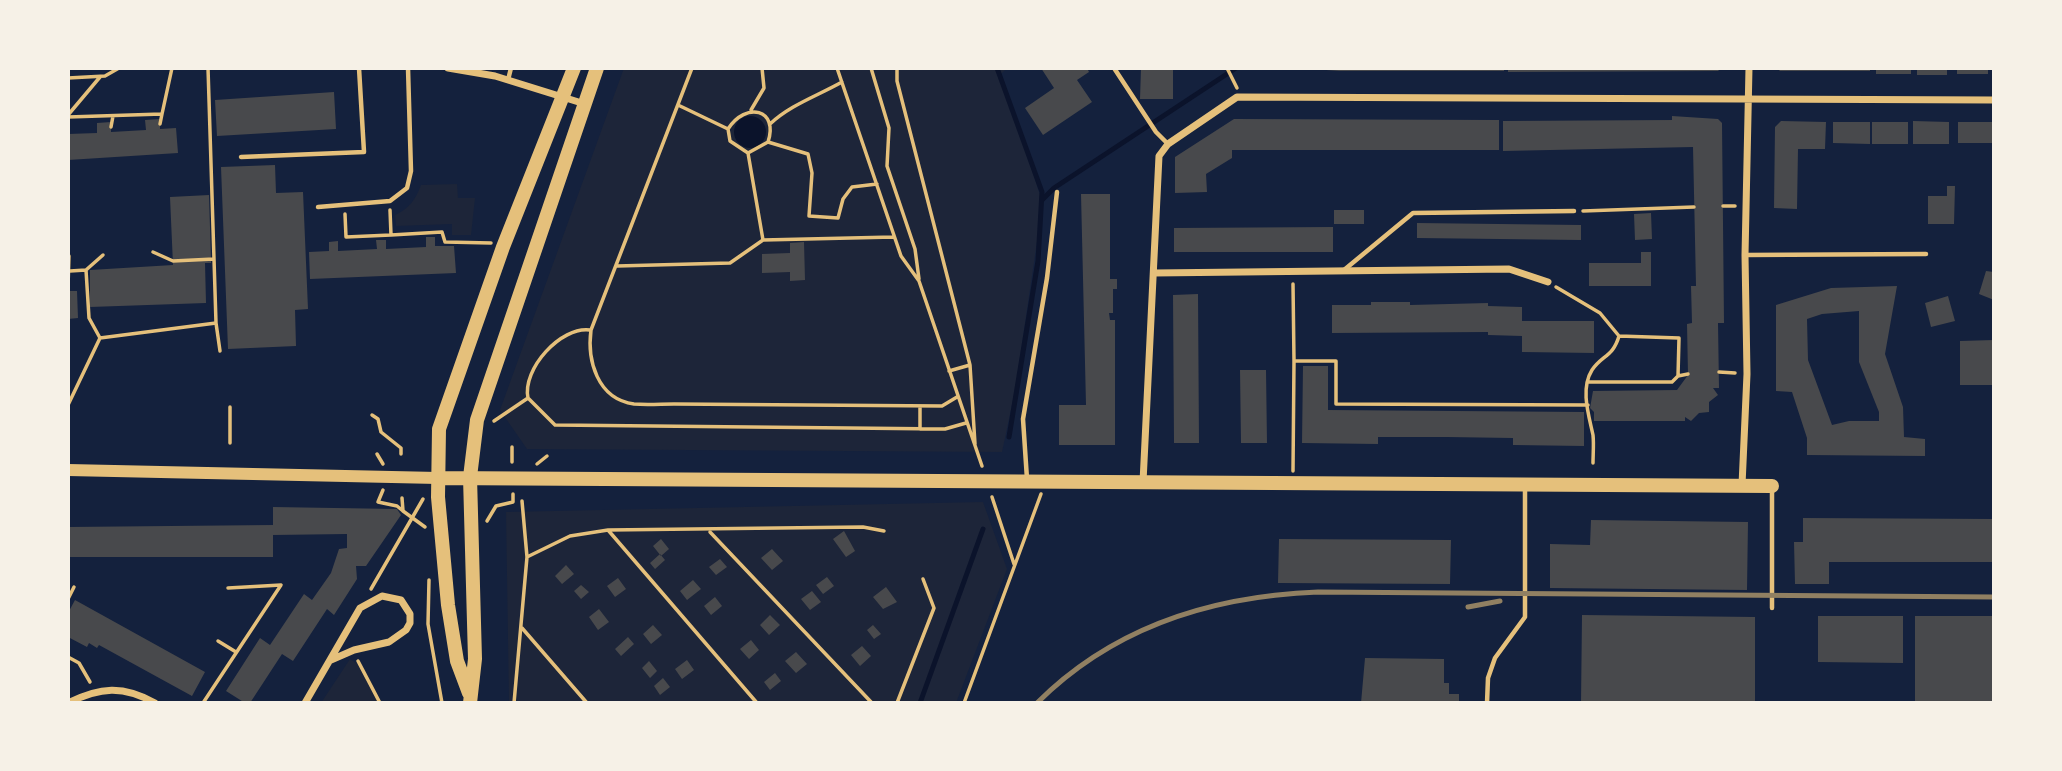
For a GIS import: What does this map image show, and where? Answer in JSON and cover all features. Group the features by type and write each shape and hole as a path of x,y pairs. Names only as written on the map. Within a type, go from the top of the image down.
{"main road":[{"path":"470,699 457,661 448,605 438,478 441,420 503,247 574,68"},
{"path":"470,699 475,660 470,477 477,420 597,68"},
{"path":"438,478 1772,486"}],"street":[{"path":"448,68 508,80 585,104"},
{"path":"1742,486 1747,374 1745,255 1749,68"},
{"path":"1143,482 1159,156 1168,144 1237,97 1994,100"},
{"path":"1154,273 1509,269 1548,282"},
{"path":"68,470 438,478"},
{"path":"305,703 356,613 365,604 382,596 401,600 410,614 410,623 401,636 331,660"},
{"path":"68,703 95,690 135,692 155,703"}],"lane":[{"path":"241,158 363,152 359,68"},
{"path":"318,207 390,201 407,188 411,176 408,68"},
{"path":"508,80 511,68"},
{"path":"1114,68 1156,132 1168,144"},
{"path":"1028,482 1023,419 1047,278 1057,192"},
{"path":"1344,271 1413,213 1574,211"},
{"path":"1745,255 1926,254"},
{"path":"1487,703 1488,678 1495,658 1525,617 1525,485"},
{"path":"1772,486 1772,608"}],"path":[{"path":"68,78 100,77 119,68"},
{"path":"160,124 172,68"},
{"path":"208,68 216,323 220,351"},
{"path":"692,68 591,330 588,352 595,374 607,391 631,404 942,406 957,397"},
{"path":"751,110 764,88 762,68"},
{"path":"844,68 838,69 894,237 901,256 919,281"},
{"path":"871,68 889,128 887,166 915,249 919,281 985,474"},
{"path":"897,68 897,81 970,365 975,448"},
{"path":"1227,68 1236,82"},
{"path":"68,116 100,77"},
{"path":"770,124 787,108 803,103 842,82"},
{"path":"678,105 728,129"},
{"path":"751,110 764,114 770,124 768,142 756,152 748,153 730,141 728,129 741,113 751,110"},
{"path":"68,116 162,114"},
{"path":"111,127 113,116"},
{"path":"768,142 808,154 811,173 809,216 838,218 843,199 852,187 877,184"},
{"path":"748,153 763,240"},
{"path":"390,201 391,235"},
{"path":"345,205 346,237 442,232 445,242 486,242 503,247"},
{"path":"1574,211 1694,207"},
{"path":"616,266 730,263 763,240 894,237"},
{"path":"153,252 173,261 214,259"},
{"path":"69,271 86,270 103,255"},
{"path":"68,287 69,256"},
{"path":"86,270 89,318 100,338"},
{"path":"1293,271 1293,483"},
{"path":"1548,282 1600,313 1619,336 1679,338 1678,376"},
{"path":"100,338 216,323"},
{"path":"591,330 570,331 552,346 529,378 528,398 555,425 945,429 966,423"},
{"path":"1593,463 1593,435 1588,423 1588,382 1592,369 1615,351 1619,336"},
{"path":"68,405 100,338"},
{"path":"1294,361 1336,361 1336,404 1588,405"},
{"path":"949,371 970,365"},
{"path":"1719,372 1747,374"},
{"path":"1588,382 1672,382 1678,376 1688,374"},
{"path":"494,421 528,398"},
{"path":"920,406 920,429"},
{"path":"230,407 230,443"},
{"path":"372,415 378,419 381,432 401,448 401,454"},
{"path":"512,447 512,462"},
{"path":"964,703 1045,482"},
{"path":"481,522 488,521 496,506 513,502 513,492"},
{"path":"992,495 1014,565"},
{"path":"402,498 403,511"},
{"path":"514,703 527,557 523,501"},
{"path":"378,502 397,506 424,525 426,537"},
{"path":"365,604 410,516"},
{"path":"527,557 570,536 608,530 708,531 863,527 884,531"},
{"path":"608,530 757,703"},
{"path":"708,531 873,703"},
{"path":"429,572 428,624 442,703"},
{"path":"897,703 934,608 923,579"},
{"path":"203,703 281,585 228,588"},
{"path":"68,599 74,587"},
{"path":"521,627 587,703"},
{"path":"218,641 236,652"},
{"path":"354,650 360,670 380,703"},
{"path":"68,657 79,663 95,690"}],"shaded area":[{"path":"624,68 1007,68 1001,74 1040,195 1038,235 1015,391 1002,452 527,449 500,410"},
{"path":"750,116 761,121 766,132 761,143 750,148 739,143 734,132 739,121"},
{"path":"457,184 458,198 475,198 471,235 452,235 452,224 396,226 395,215 411,203 421,185"},
{"path":"983,502 1007,569 956,703 509,703 506,512"},
{"path":"350,659 365,669 382,703 321,703"}],"building":[{"path":"1041,68 1087,68 1089,72 1077,80 1092,102 1043,135 1025,108 1054,88"},
{"path":"1141,68 1173,68 1173,99 1140,99"},
{"path":"1300,68 1504,68 1504,71 1339,71"},
{"path":"1508,68 1721,68 1718,71 1508,72"},
{"path":"1777,68 1870,68 1870,71 1780,71"},
{"path":"1876,68 1911,68 1911,74 1876,74"},
{"path":"1917,68 1947,68 1947,75 1917,75"},
{"path":"1957,68 1988,68 1988,74 1957,74"},
{"path":"334,92 336,129 217,136 215,100"},
{"path":"1672,116 1718,119 1722,123 1724,323 1718,323 1719,388 1713,388 1718,395 1709,402 1709,412 1699,413 1691,421 1685,417 1685,421 1594,421 1594,412 1590,408 1593,391 1677,390 1688,375 1687,324 1692,323 1691,286 1696,286 1693,147 1503,151 1503,121 1672,120"},
{"path":"160,119 160,129 176,128 178,153 68,160 68,134 97,133 97,123 111,122 111,132 146,130 145,120"},
{"path":"1234,119 1499,120 1499,150 1232,150 1232,158 1206,174 1207,192 1175,193 1175,157"},
{"path":"1781,121 1826,122 1825,149 1798,149 1797,209 1774,208 1775,127"},
{"path":"1913,121 1949,122 1949,144 1913,144"},
{"path":"1833,122 1870,122 1870,144 1833,143"},
{"path":"1872,122 1908,122 1908,144 1872,144"},
{"path":"1958,122 1993,122 1993,143 1958,143"},
{"path":"275,165 276,193 303,192 308,309 295,310 296,346 228,349 221,167"},
{"path":"1947,186 1955,186 1954,224 1928,224 1928,196 1947,196"},
{"path":"1081,194 1110,194 1110,279 1117,279 1117,289 1113,289 1113,313 1109,313 1110,320 1115,320 1115,445 1059,445 1059,405 1086,405"},
{"path":"209,195 211,263 205,263 206,303 90,307 90,270 173,265 170,197"},
{"path":"1334,210 1364,210 1364,224 1334,224"},
{"path":"1651,213 1652,239 1635,240 1634,214"},
{"path":"1417,223 1581,225 1581,240 1417,238"},
{"path":"1333,227 1333,252 1174,252 1174,228"},
{"path":"426,237 435,237 435,246 454,246 456,273 310,279 309,252 329,251 329,242 338,241 338,251 377,249 376,240 386,240 386,249 426,247"},
{"path":"804,242 805,280 790,281 790,272 762,273 762,254 790,253 790,243"},
{"path":"1641,252 1651,252 1651,286 1589,286 1589,263 1641,263"},
{"path":"1986,271 1994,272 1994,300 1979,294"},
{"path":"1897,286 1885,354 1903,407 1904,437 1925,439 1925,456 1807,455 1807,438 1792,392 1776,391 1776,305 1831,288","holes":["1859,311 1859,362 1879,412 1879,421 1849,421 1832,425 1808,360 1807,319 1822,314"]},
{"path":"68,291 77,291 78,318 68,319"},
{"path":"1198,294 1199,443 1174,443 1173,295"},
{"path":"1948,296 1955,321 1931,327 1925,303"},
{"path":"1371,302 1410,302 1410,305 1488,303 1488,306 1522,307 1522,321 1594,321 1594,353 1522,352 1522,336 1488,335 1488,332 1332,333 1332,305 1371,305"},
{"path":"1994,340 1994,385 1960,385 1960,341"},
{"path":"1303,366 1328,366 1328,410 1584,412 1584,446 1513,445 1513,438 1447,437 1378,437 1378,444 1302,443"},
{"path":"1240,370 1266,370 1267,443 1241,443"},
{"path":"273,507 397,509 401,515 366,566 356,566 357,579 334,615 327,609 293,661 282,654 250,703 245,703 226,691 260,638 270,645 304,594 312,600 331,573 339,549 347,548 347,534 273,535 273,557 68,557 68,527 273,525"},
{"path":"1803,518 1994,519 1994,562 1829,562 1829,584 1795,584 1794,542 1803,542"},
{"path":"1591,520 1748,522 1747,590 1550,588 1550,544 1590,545"},
{"path":"844,531 855,551 846,557 833,539"},
{"path":"661,539 669,549 661,556 653,546"},
{"path":"1279,539 1451,540 1450,584 1278,583"},
{"path":"772,549 783,561 772,570 761,558"},
{"path":"660,554 665,560 655,569 650,563"},
{"path":"720,559 727,567 716,575 709,567"},
{"path":"566,565 574,574 562,584 555,576"},
{"path":"827,577 834,586 823,594 816,585"},
{"path":"618,578 626,589 615,597 607,586"},
{"path":"693,580 701,589 687,600 680,591"},
{"path":"581,585 589,592 581,599 574,591"},
{"path":"886,587 897,602 883,609 873,597"},
{"path":"812,591 821,602 810,610 801,599"},
{"path":"715,597 722,606 711,615 704,606"},
{"path":"75,600 205,672 192,696 99,645 97,648 89,643 87,647 68,637 68,613"},
{"path":"599,609 609,622 598,630 589,617"},
{"path":"770,615 780,625 769,635 760,625"},
{"path":"1582,615 1755,617 1755,703 1581,703"},
{"path":"1818,616 1903,616 1903,663 1818,662"},
{"path":"1915,616 1994,616 1994,703 1915,703"},
{"path":"653,625 662,635 651,644 643,634"},
{"path":"873,625 881,634 874,639 867,630"},
{"path":"628,637 634,644 621,656 615,649"},
{"path":"751,640 759,650 749,659 740,649"},
{"path":"862,646 871,656 860,666 851,655"},
{"path":"796,652 807,664 796,673 785,661"},
{"path":"1365,658 1444,659 1444,683 1449,683 1449,694 1459,694 1459,703 1361,703"},
{"path":"687,660 694,670 682,679 675,669"},
{"path":"649,661 657,671 650,678 642,668"},
{"path":"775,673 781,681 770,690 764,682"},
{"path":"663,678 670,687 660,695 654,686"}],"waterway":[{"path":"997,68 1042,192 1038,261 1009,437"},
{"path":"1042,200 1054,188 1236,68"},
{"path":"920,703 983,529"}],"railway":[{"path":"1037,703 1067,676 1132,635 1203,609 1240,600 1279,595 1318,592 1994,597"},
{"path":"1468,607 1500,601"}]}
